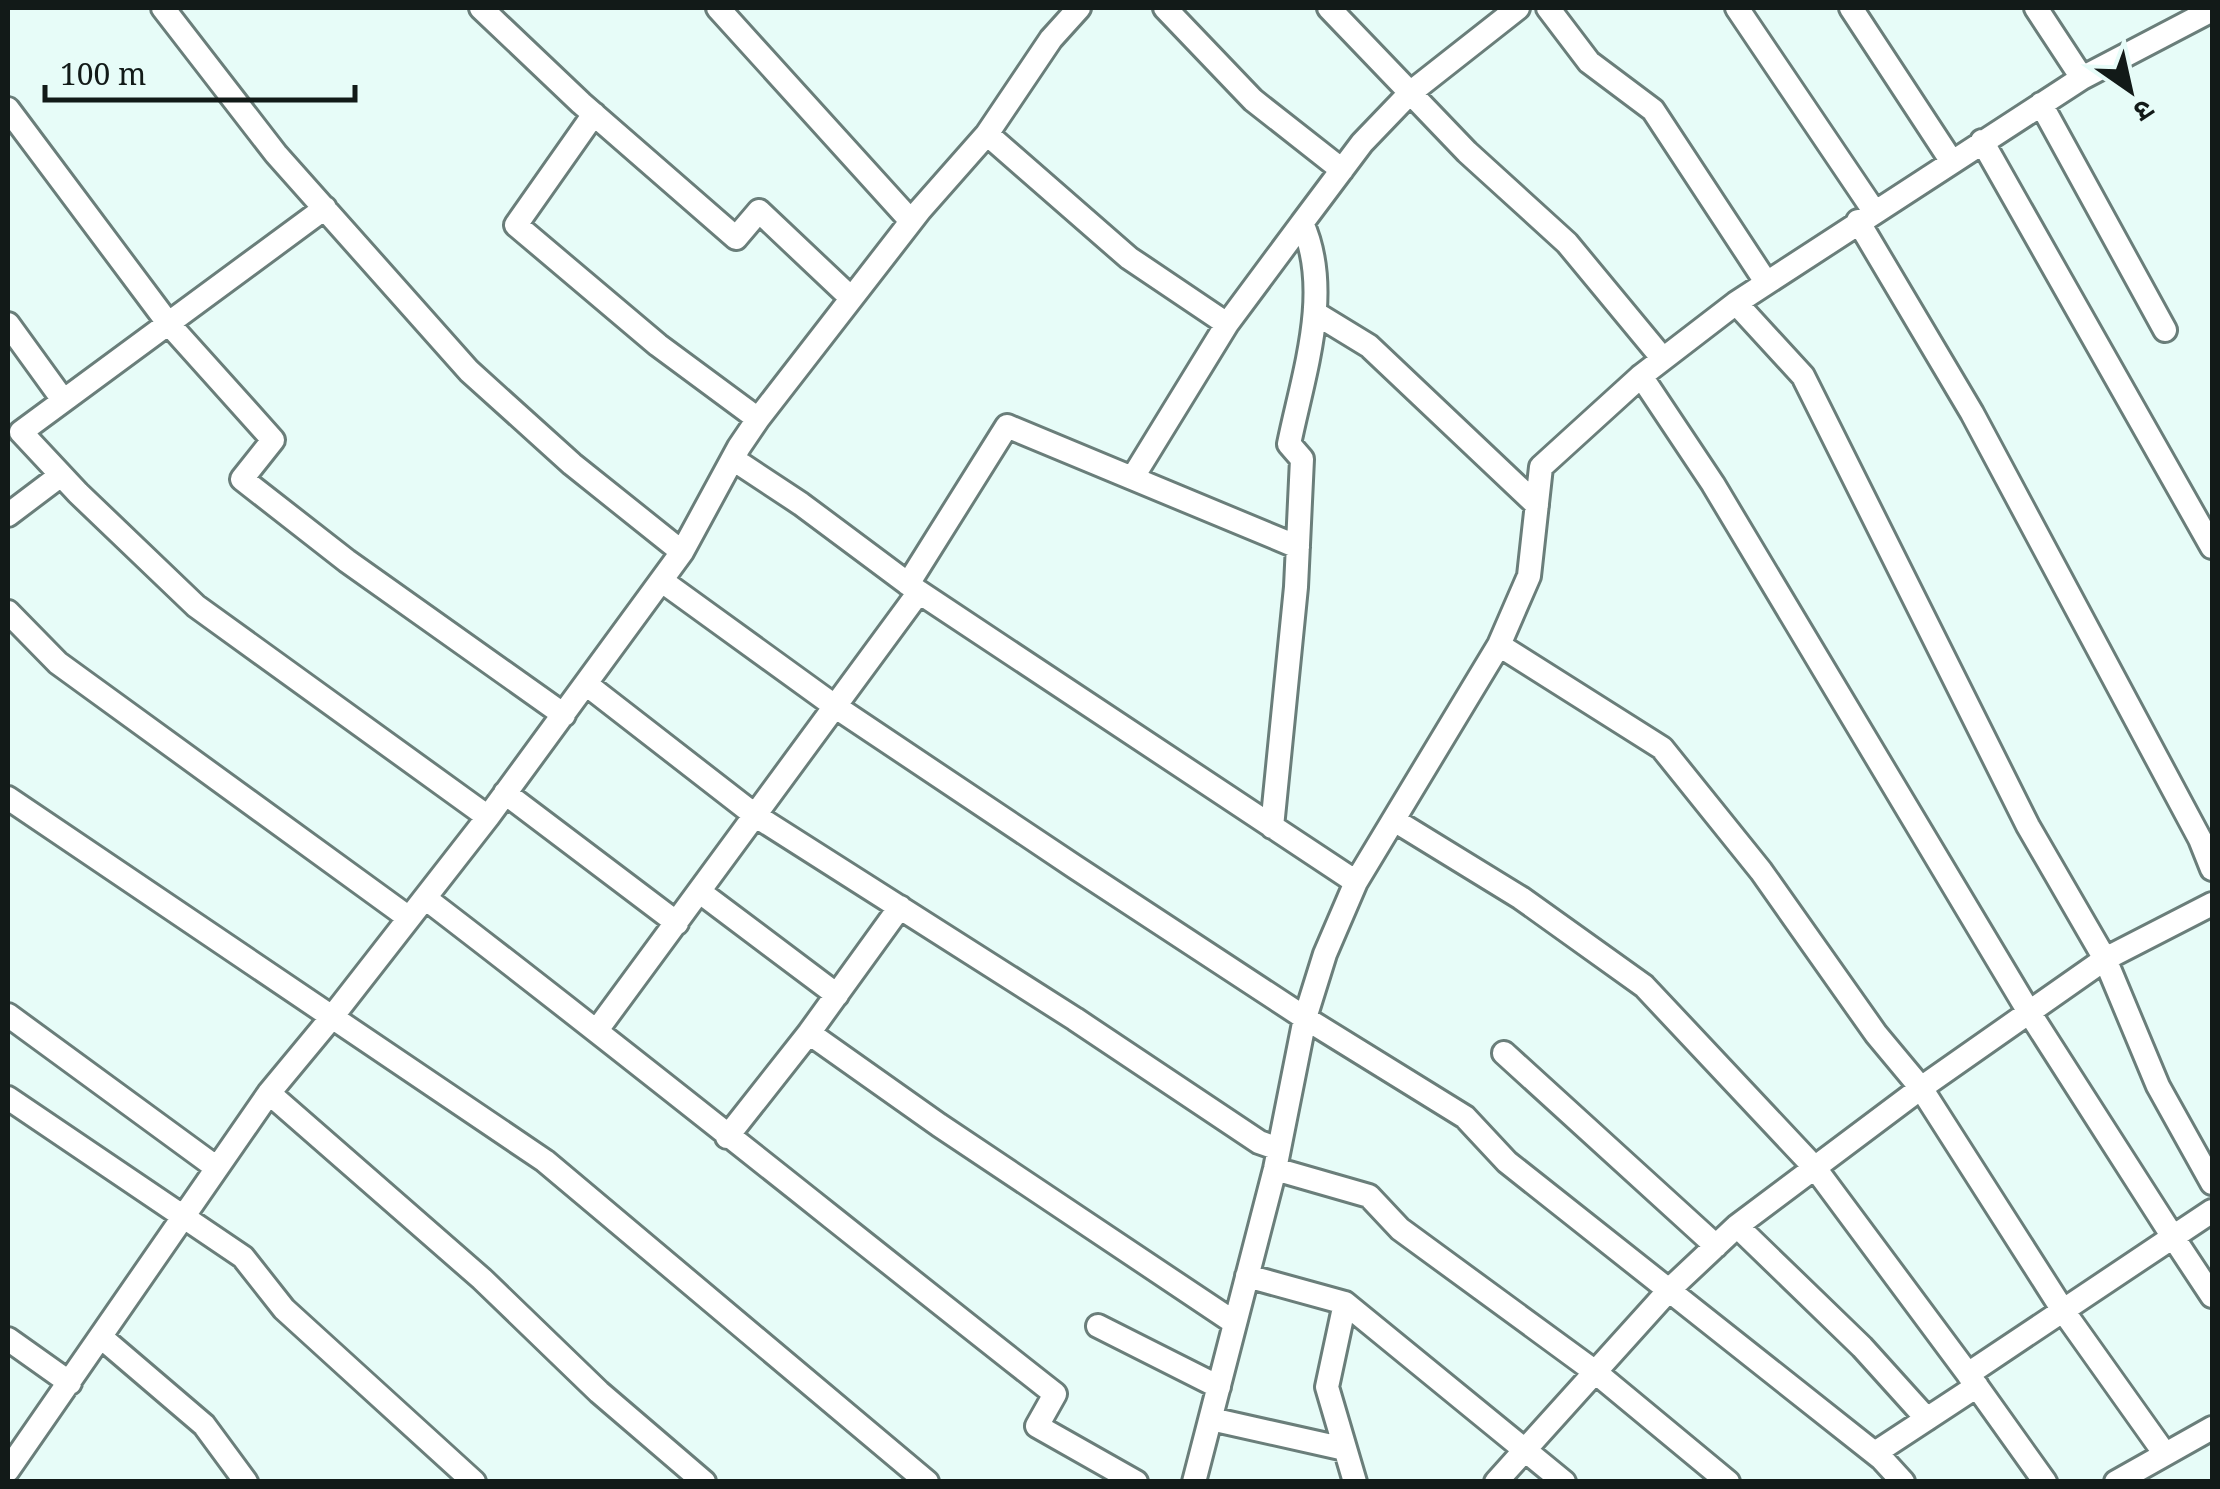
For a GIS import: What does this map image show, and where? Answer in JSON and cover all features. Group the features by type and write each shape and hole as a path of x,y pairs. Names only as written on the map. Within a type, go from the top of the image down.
{"street":[{"path":"163,8 276,154 469,371 572,464 682,552"},
{"path":"480,8 736,238 759,211 850,297"},
{"path":"718,8 911,221"},
{"path":"8,1470 269,1093 488,817 662,581 758,419 911,221 987,134 1051,39 1079,8"},
{"path":"1165,8 1253,100 1342,170"},
{"path":"1329,8 1467,152 1567,243 1663,359"},
{"path":"1133,477 1226,324 1362,143 1410,93 1518,8"},
{"path":"1548,8 1589,62 1653,110 1766,282"},
{"path":"1737,8 1866,216 2206,836 2212,869"},
{"path":"1851,8 1952,162"},
{"path":"2036,8 2082,78"},
{"path":"1194,1482 1277,1159 1305,1018 1325,954 1356,882 1499,645 1529,576 1541,467 1641,376 1736,302 2082,78 2212,10"},
{"path":"2041,104 2165,330"},
{"path":"8,110 168,322 273,440 242,479 346,561 564,715"},
{"path":"594,114 516,225 658,345 758,419"},
{"path":"987,134 1129,258 1226,324"},
{"path":"1982,141 2212,547"},
{"path":"325,208 21,432 196,606 488,817"},
{"path":"1272,827 1298,547 1302,459 1289,444 1316,313 1310,240 1302,223"},
{"path":"1736,302 1803,376 2028,826 2104,959 2158,1086 2212,1183"},
{"path":"1316,313 1368,346 1537,504"},
{"path":"8,324 63,400"},
{"path":"1641,376 1713,484 2029,1012 2212,1296"},
{"path":"598,1030 836,707 913,588 1007,426 1298,547"},
{"path":"732,459 801,504 913,588 1356,882"},
{"path":"8,515 61,474"},
{"path":"662,581 836,707 1305,1018 1465,1117 1507,1162 1875,1453 1903,1482"},
{"path":"8,612 58,663 409,918"},
{"path":"1499,645 1662,748 1761,872 1876,1034 1921,1088 2064,1312 2166,1454"},
{"path":"586,684 756,816 1258,1142 1277,1159 1370,1196 1400,1229 1594,1370 1728,1482"},
{"path":"505,793 677,923"},
{"path":"8,798 545,1160 926,1482"},
{"path":"1394,820 1520,898 1644,986 1815,1168 2044,1482"},
{"path":"700,892 837,994"},
{"path":"425,898 598,1030 727,1137 1055,1394 1037,1426 1136,1482"},
{"path":"1496,1482 1670,1288 1737,1226 1921,1088 2104,959 2212,904"},
{"path":"727,1137 809,1033 900,907"},
{"path":"8,1015 217,1168"},
{"path":"809,1033 939,1125 1236,1323"},
{"path":"1504,1053 1716,1246"},
{"path":"269,1093 482,1279 600,1392 704,1482"},
{"path":"8,1098 243,1257 284,1309 474,1482"},
{"path":"1875,1453 1927,1419 1972,1380 2064,1312 2212,1210"},
{"path":"1737,1226 1862,1347 1927,1419"},
{"path":"1248,1276 1345,1303 1564,1482"},
{"path":"1345,1303 1326,1387 1355,1482"},
{"path":"1098,1326 1219,1387"},
{"path":"101,1337 204,1425 246,1482"},
{"path":"8,1339 70,1383"},
{"path":"1211,1420 1345,1449"},
{"path":"2116,1482 2212,1428"}]}
